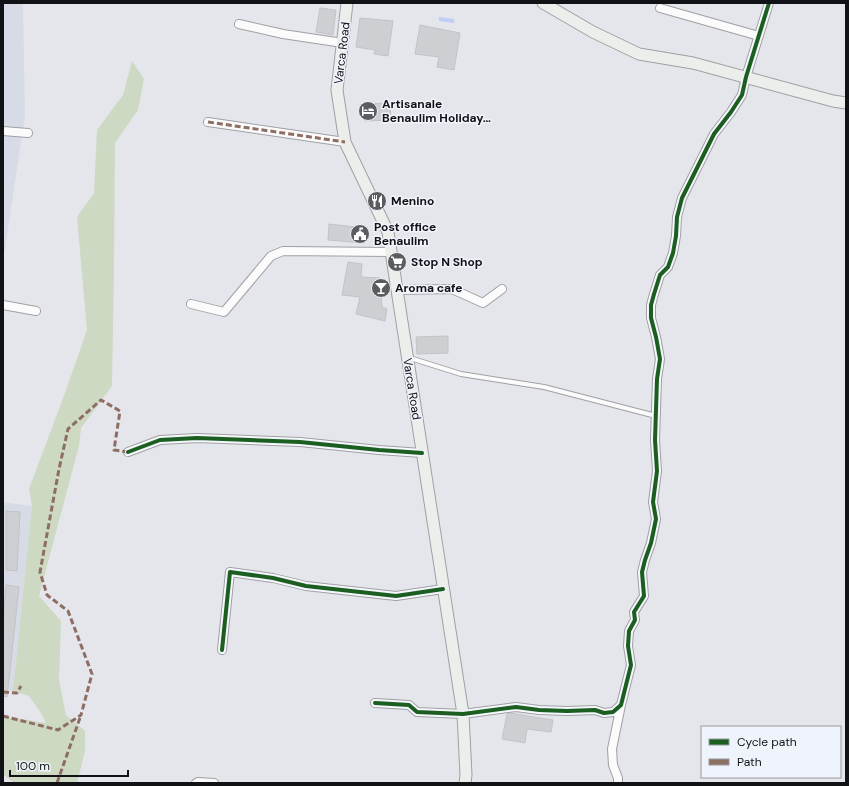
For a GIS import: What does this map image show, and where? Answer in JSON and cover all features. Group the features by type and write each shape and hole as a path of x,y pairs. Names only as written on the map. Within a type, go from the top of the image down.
{"main road":[{"name":"Varca Road","path":"347,3 337,90 345,142 388,232 463,714 466,775 465,783"},
{"path":"543,3 593,32 639,54 693,63 846,103"}],"street":[{"path":"618,783 618,778 613,765 612,749 631,665 628,646 629,631 635,620 634,612 644,596 642,572 644,560 651,543 656,519 653,502 657,471 655,440 657,379 660,360 651,318 651,305 660,275 668,267 673,253 677,218 682,198 714,134 742,95 758,36 769,3"},
{"path":"660,8 758,36"},
{"path":"239,24 283,34 343,43"},
{"path":"208,122 345,142"},
{"path":"3,131 28,133"},
{"path":"191,304 224,312 271,256 283,251 391,252"},
{"path":"397,290 452,288 483,303 502,289"},
{"path":"3,304 36,310"},
{"path":"128,452 160,440 197,438 300,442 422,453"},
{"path":"222,650 230,572 273,578 306,586 396,596 443,589"},
{"path":"375,703 409,706 416,712 463,714 516,706 539,710 595,710 604,713 613,712 621,705"},
{"path":"196,783 214,783"}],"lane":[{"path":"408,357 461,374 544,387 656,416"}],"shaded area":[{"path":"3,3 23,3 25,116 3,262"},
{"path":"3,502 32,506 13,691 3,690"}],"green space":[{"path":"132,61 144,79 138,110 115,143 112,386 81,428 79,446 39,596 61,621 59,680 66,715 85,731 85,751 77,783 14,783 3,774 3,716 46,723 29,696 13,691 32,506 29,489 87,330 77,217 94,193 97,130 123,95"}],"water":[{"path":"439,17 454,19 454,23 439,21"}],"building":[{"path":"320,8 336,10 333,35 316,32"},
{"path":"360,18 393,21 388,56 374,54 375,50 356,47"},
{"path":"420,25 460,33 454,70 437,67 439,57 415,54"},
{"path":"390,103 391,120 365,121 364,104"},
{"path":"329,224 365,228 364,243 328,240"},
{"path":"348,262 362,264 361,277 380,278 382,307 387,309 385,321 356,314 360,297 342,295"},
{"path":"448,336 448,353 417,354 416,337"},
{"path":"6,511 20,512 17,571 6,570"},
{"path":"6,585 19,587 7,697 3,696 3,620"},
{"path":"510,713 553,720 551,732 527,729 525,743 502,739 507,714"}],"marked path":[{"path":"208,122 345,142"},
{"path":"3,716 58,730 81,715 92,674 68,611 47,595 40,572 68,429 101,400 120,411 114,450 128,452"},
{"path":"3,692 17,693 21,686"},
{"path":"57,783 81,715"}],"cycle path":[{"path":"375,703 409,705 417,712 463,714 516,707 539,710 595,710 604,713 613,712 621,705 631,665 628,646 629,631 635,620 634,612 644,596 642,572 651,543 656,519 653,502 657,471 655,440 657,379 660,359 651,318 651,305 660,275 668,267 673,253 677,217 682,198 714,134 742,95 746,77 769,3"},
{"path":"128,452 160,440 197,438 300,442 422,453"},
{"path":"222,650 230,572 273,578 306,586 396,596 443,589"}],"place":[{"name":"Artisanale Benaulim Holiday…","path":"368,111"},
{"name":"Menino","path":"377,201"},
{"name":"Post office Benaulim","path":"360,234"},
{"name":"Stop N Shop","path":"397,262"},
{"name":"Aroma cafe","path":"381,288"}]}
